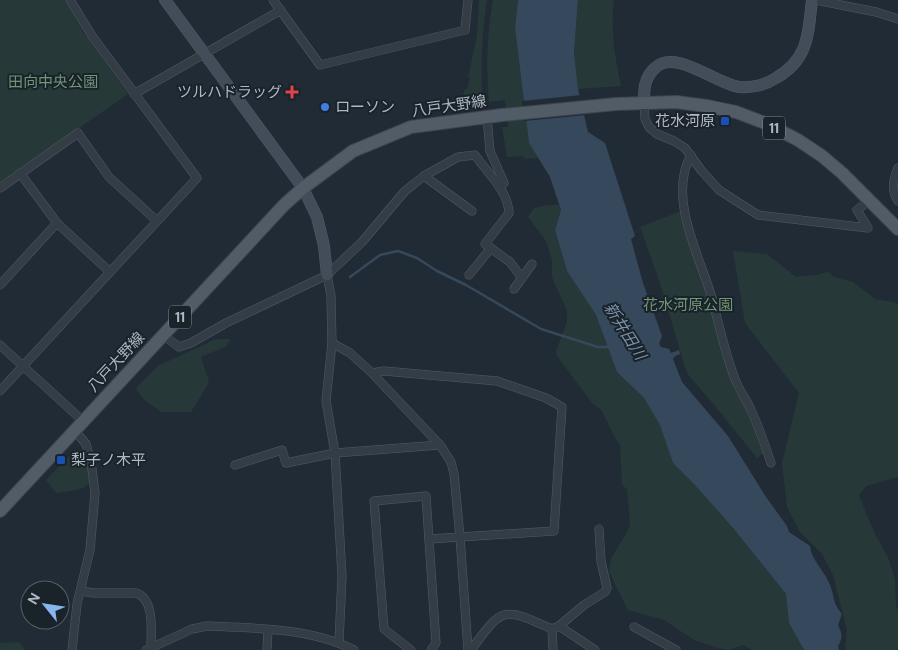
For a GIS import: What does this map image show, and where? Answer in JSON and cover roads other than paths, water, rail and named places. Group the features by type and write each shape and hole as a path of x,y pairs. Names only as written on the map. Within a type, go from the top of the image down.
{"main road":[{"name":"八戸大野線","path":"0,511 279,210 303,188 353,152 411,128 502,115 616,104 676,102 707,106 736,112 765,123 798,140 822,156 898,228"}],"street":[{"path":"0,391 197,178 92,36 70,0"},
{"path":"165,0 303,188 317,217 324,246 331,296 332,343 326,401 335,453 342,576 339,642"},
{"path":"273,0 320,65 465,30 468,0"},
{"path":"812,0 804,49 792,68 764,84 753,87 738,87 724,83 687,66 667,61 657,65 649,74 644,87 645,119 649,127 657,134 685,148 719,190 758,215 868,228 858,210 870,200"},
{"path":"816,0 876,12 898,19"},
{"path":"134,94 281,10"},
{"path":"487,117 490,151 504,183 499,187"},
{"path":"0,188 78,133 109,177 157,221"},
{"path":"163,335 179,347 191,343 226,323 327,275 362,242 404,192 424,176 458,157 475,155 499,187 509,205 509,213 486,244 510,262 522,278"},
{"path":"691,155 686,164 682,183 687,220 712,297 736,382 756,421 771,463"},
{"path":"898,168 893,186 894,195 898,202"},
{"path":"20,173 57,223 110,272"},
{"path":"424,176 472,211"},
{"path":"0,285 57,223"},
{"path":"470,275 491,248"},
{"path":"514,289 532,264"},
{"path":"332,343 350,353 372,373 446,452 454,474 469,650"},
{"path":"0,345 24,366 79,426 91,461 95,493 90,550 77,604 72,650"},
{"path":"372,373 384,371 497,381 546,398 562,407 554,531 429,539"},
{"path":"235,464 282,450 286,463 335,453 440,444"},
{"path":"411,650 399,647 384,629 374,501 426,496 436,643 431,650"},
{"path":"553,650 556,627 584,605 605,592 607,588 601,561 599,529"},
{"path":"81,590 94,593 141,594 146,600 150,614 154,648 192,630 207,626 315,635 339,642 354,650"},
{"path":"469,650 490,625 505,614 520,614 556,627 595,650"},
{"path":"634,627 676,650"},
{"path":"267,650 268,630"}],"water":[{"name":"新井田川","path":"518,0 578,0 574,53 578,89 588,132 605,143 635,236 631,239 643,283 662,336 659,344 661,347 669,349 671,353 679,350 680,354 673,359 682,382 728,436 766,497 787,526 789,532 810,546 813,556 828,580 835,603 842,614 838,625 841,636 838,646 839,650 804,650 789,623 786,594 733,528 673,463 660,425 644,398 617,372 596,315 567,271 555,230 561,210 550,177 529,143 515,28"}],"waterway":[{"path":"350,277 380,255 398,251 417,258 541,329 598,347 610,347"}],"place":[{"name":"ツルハドラッグ","path":"292,92"},
{"name":"ローソン","path":"325,107"},
{"name":"花水河原","path":"725,121"},
{"name":"梨子ノ木平","path":"61,460"}],"park label":[{"name":"田向中央公園","path":"53,82"},
{"name":"花水河原公園","path":"688,305"}]}
